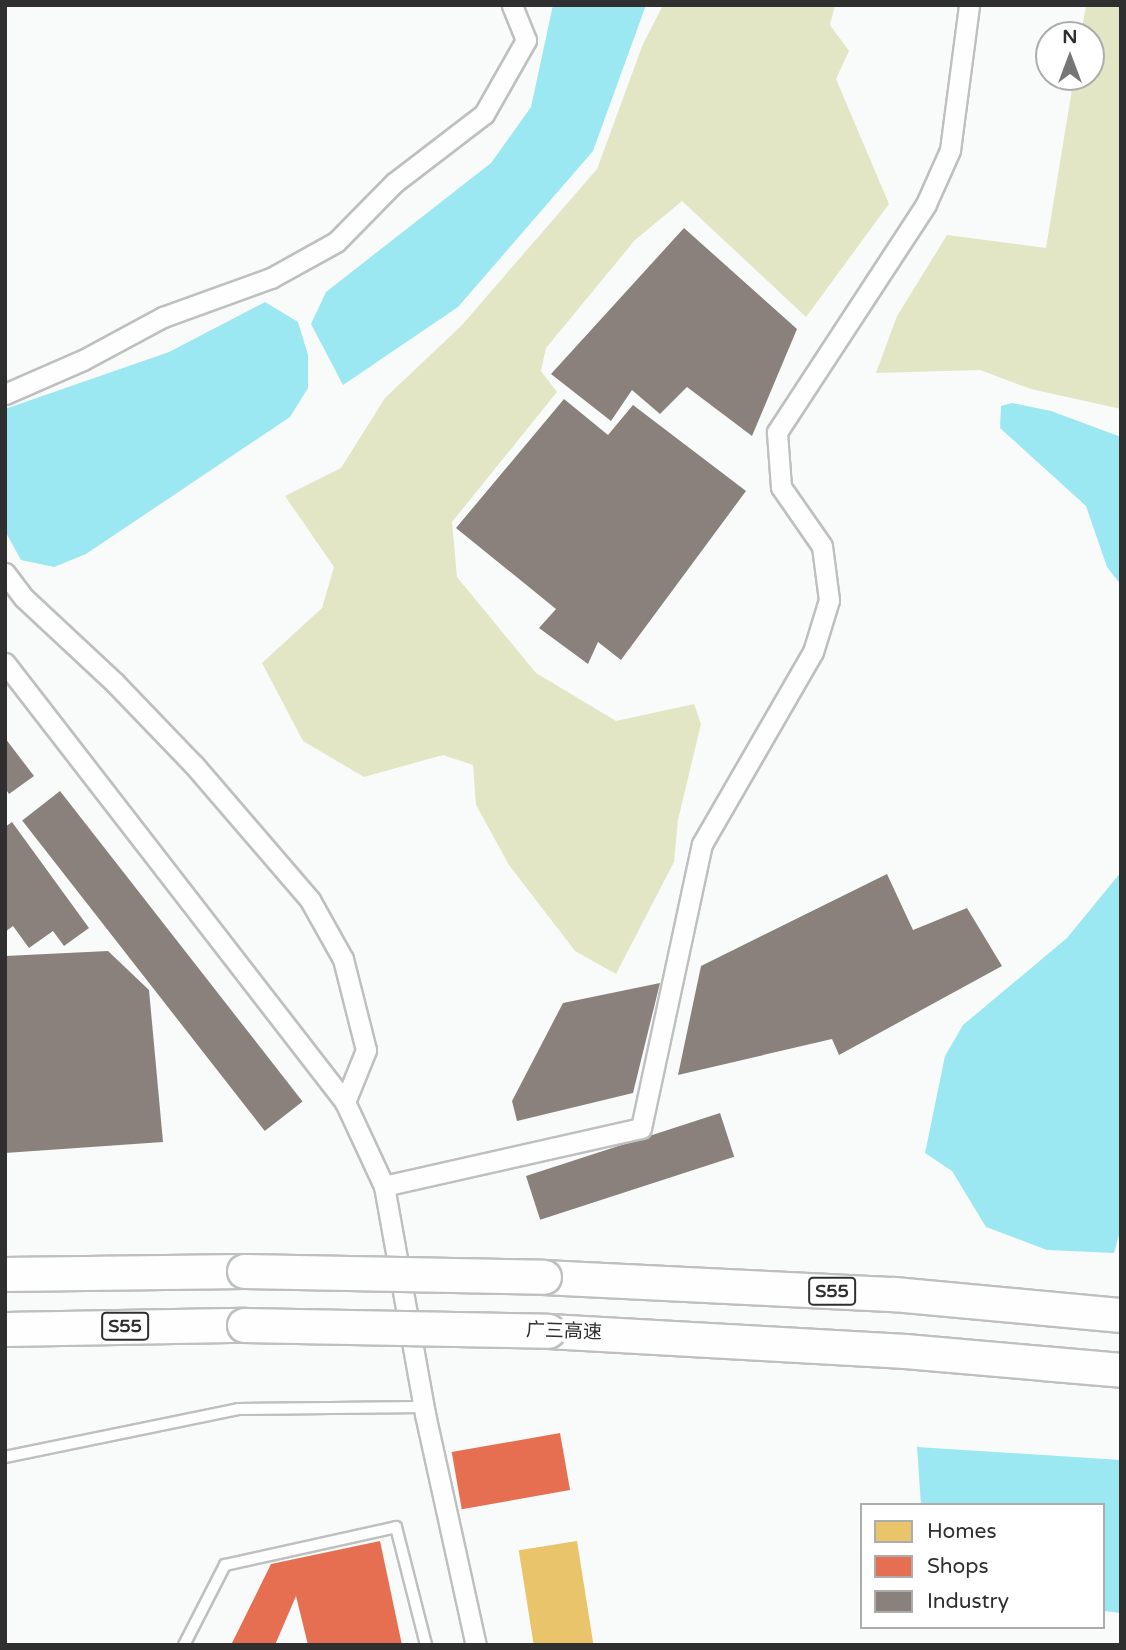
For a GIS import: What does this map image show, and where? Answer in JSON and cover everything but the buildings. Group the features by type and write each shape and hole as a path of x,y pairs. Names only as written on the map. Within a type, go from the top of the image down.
{"highway":[{"name":"S55","path":"5,1274 244,1272 544,1277 894,1294 1118,1314"},
{"name":"广三高速","path":"5,1329 244,1325 548,1331 905,1351 1121,1370"}],"street":[{"path":"5,394 83,360 163,317 271,278 336,242 394,183 484,114 526,40 512,5"},
{"path":"384,1186 641,1128 702,844 813,652 829,600 822,546 781,487 777,432 926,204 950,150 969,5"},
{"path":"5,573 24,598 116,683 194,765 310,900 342,959 366,1050 345,1102"},
{"path":"5,663 345,1102 384,1186 424,1407 476,1645"}],"lane":[{"path":"5,1457 238,1409 424,1407"},
{"path":"184,1645 225,1565 396,1527 426,1645"}],"green space":[{"path":"663,5 835,5 830,25 849,51 836,79 889,204 806,317 682,201 635,240 546,348 541,371 557,392 452,522 457,577 536,673 616,721 694,704 701,724 678,820 674,862 616,974 575,951 509,865 476,805 473,765 443,755 364,777 303,741 262,663 322,608 334,567 285,496 341,468 385,398 462,325 597,169 643,44"},
{"path":"1086,5 1121,5 1121,409 1031,389 980,370 876,373 897,316 947,235 1046,248 1072,91 1105,91 1105,21 1083,21"}],"water":[{"path":"553,5 646,5 593,151 458,307 343,385 311,324 326,292 491,163 531,107"},
{"path":"265,302 298,322 308,355 308,388 290,417 86,554 54,567 21,560 5,531 5,409 169,352"},
{"path":"1012,403 1051,411 1121,437 1121,585 1107,567 1086,506 1000,428 1001,406"},
{"path":"1121,872 1121,1227 1114,1253 1047,1250 986,1227 952,1171 925,1153 945,1056 963,1025 1067,938"},
{"path":"917,1447 1121,1460 1121,1613 1105,1611 1105,1503 921,1503"}]}
